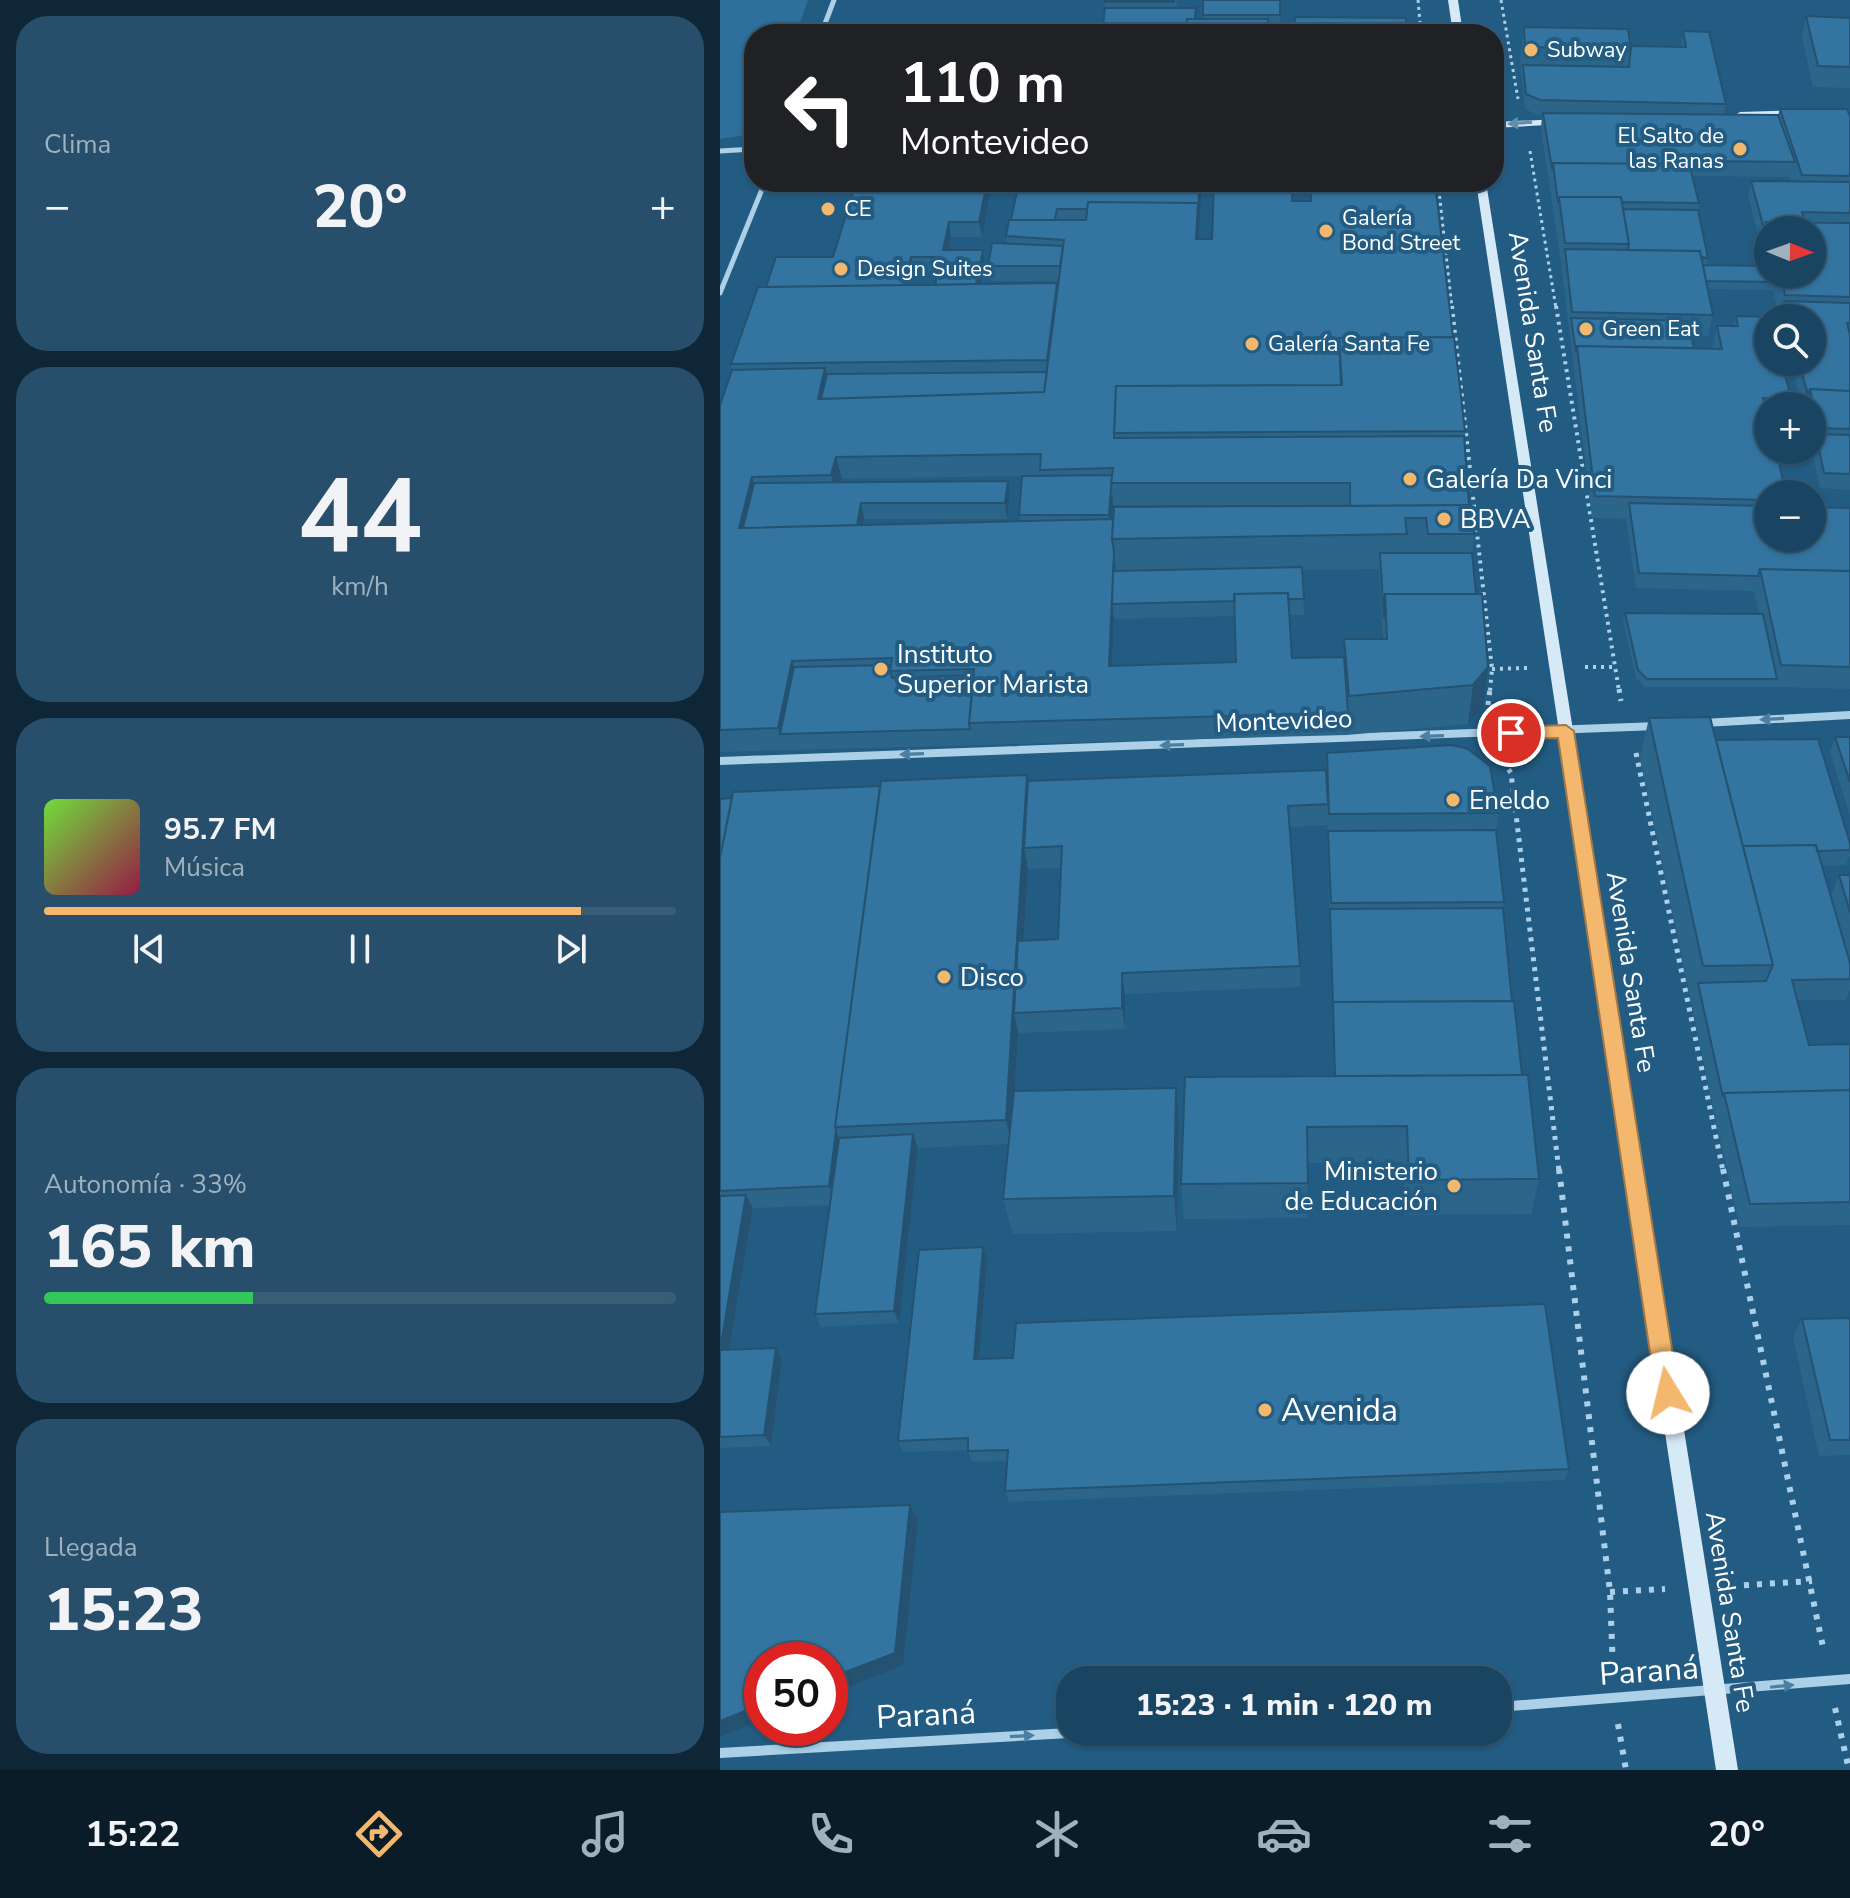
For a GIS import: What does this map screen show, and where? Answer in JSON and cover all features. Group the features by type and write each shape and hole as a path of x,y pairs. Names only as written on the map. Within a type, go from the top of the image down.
{"main road":[{"path":"1453,0 1457,24"},
{"path":"1724,116 1818,113"},
{"path":"1504,124 1566,122"},
{"name":"Avenida Santa Fe","path":"1483,192 1727,1770"}],"street":[{"path":"825,24 834,0"},
{"path":"720,151 744,150"},
{"path":"720,293 761,192"},
{"path":"1691,724 1850,715"},
{"name":"Montevideo","path":"720,761 1675,725"},
{"name":"Paraná","path":"1512,1706 1715,1693 1850,1679"},
{"name":"Paraná","path":"720,1753 1056,1734"}],"path":[{"path":"1418,0 1420,24"},
{"path":"1501,0 1519,103 1527,123 1614,667 1627,728 1644,783 1849,1770"},
{"path":"1439,192 1492,669 1484,734 1511,773 1610,1592 1614,1699 1626,1770"}],"shaded area":[{"path":"720,0 808,0 800,24 744,24 744,135 720,139"}],"building":[{"path":"1174,0 1174,2 1104,2"},
{"path":"1203,0 1280,0 1280,15 1203,15"},
{"path":"1105,8 1196,8 1195,19 1187,19 1187,24 1103,24"},
{"path":"1806,16 1850,18 1850,67 1818,66"},
{"path":"1295,17 1406,18 1406,24 1295,24"},
{"path":"1187,19 1268,19 1268,24 1187,24"},
{"path":"1524,27 1628,29 1631,49 1525,47"},
{"path":"1683,31 1709,32 1726,104 1540,100 1526,94 1523,65 1629,67 1631,46 1686,47"},
{"path":"1780,109 1847,109 1850,116 1850,176 1802,175"},
{"path":"1543,113 1778,115 1795,162 1553,163 1552,169"},
{"path":"1553,163 1689,164 1699,203 1622,202 1621,197 1559,197 1558,202"},
{"path":"1751,181 1850,182 1850,213 1802,212 1803,216 1761,216"},
{"path":"853,192 985,192 979,222 949,222 943,250 983,250 976,284 935,285 941,257 911,257 904,285 766,287 776,257 833,257"},
{"path":"1017,192 1199,192 1198,209 1198,203 1088,202 1087,209 1057,209 1055,220 1011,220"},
{"path":"1214,192 1292,192 1292,201 1311,201 1311,192 1436,192 1453,337 1339,338 1341,385 1116,386 1114,438 1464,436 1469,505 1350,506 1350,483 1111,483 1113,468 1040,470 1041,454 836,457 831,475 752,477 739,528 1113,519 1109,666 1236,662 1234,594 1288,593 1292,658 1344,657 1348,713 969,723 974,669 890,671 892,658 792,661 778,728 720,730 720,405 732,370 825,368 818,399 1044,392 1064,240 1006,236 1009,220 1086,220 1088,202 1198,203 1196,239 1212,239"},
{"path":"1559,197 1621,197 1629,244 1565,243"},
{"path":"1623,209 1698,210 1708,258 1701,257 1700,251 1628,250"},
{"path":"1826,223 1850,223 1850,297 1785,295 1783,288 1826,288"},
{"path":"992,243 1063,246 1060,266 988,266"},
{"path":"1565,249 1700,251 1713,315 1572,312"},
{"path":"1703,265 1754,266 1754,282 1706,281"},
{"path":"1057,283 1047,360 731,364 758,287"},
{"path":"1784,301 1850,303 1850,323 1847,323 1850,335 1850,391 1810,389 1807,392 1803,376 1826,376 1826,304 1785,304"},
{"path":"1736,316 1754,317 1754,376 1785,376 1789,392 1754,392 1754,464 1779,464 1783,480 1754,480 1754,500 1595,496 1577,346 1722,349 1717,326 1738,326"},
{"path":"1571,318 1688,321 1694,348 1577,346 1576,352"},
{"path":"1454,337 1465,431 1114,433 1116,386 1342,385 1339,338"},
{"path":"1047,372 1044,392 821,399 827,374"},
{"path":"1810,389 1850,391 1850,429 1826,428 1826,392 1811,392"},
{"path":"1826,434 1850,435 1850,474 1824,473"},
{"path":"1112,475 1109,515 1019,515 1022,476"},
{"path":"1008,481 1005,503 861,503 857,525 743,528 754,483"},
{"path":"1629,503 1754,506 1754,552 1826,552 1826,507 1850,508 1850,571 1760,569 1758,576 1639,573"},
{"path":"1471,505 1474,534 1428,534 1426,518 1405,518 1407,534 1112,539 1114,507"},
{"path":"1380,553 1472,553 1476,594 1385,594 1384,618"},
{"path":"1302,567 1304,599 1288,599 1288,593 1234,594 1235,601 1112,604 1113,571"},
{"path":"1760,569 1850,571 1850,667 1781,665"},
{"path":"1385,594 1482,594 1488,667 1473,685 1349,696 1344,639 1387,639"},
{"path":"1625,613 1763,614 1777,679 1647,679 1638,670"},
{"path":"891,665 892,678 974,675 970,729 780,734 794,667"},
{"path":"1710,717 1773,965 1703,966 1649,718"},
{"path":"1835,737 1850,737 1850,782"},
{"path":"1818,739 1850,850 1817,851 1816,845 1743,846 1716,740"},
{"path":"1452,745 1468,749 1490,766 1498,813 1329,814 1327,753"},
{"path":"1326,770 1328,804 1288,806 1300,966 1122,973 1122,1008 1014,1013 1018,941 1058,939 1062,846 1024,848 1028,781"},
{"name":"Disco","path":"1027,775 1006,1120 835,1127 881,781"},
{"path":"880,786 829,1186 720,1191 720,858 733,792"},
{"path":"732,798 720,858 720,799"},
{"path":"1496,830 1504,902 1331,903 1328,831"},
{"path":"1816,845 1850,963 1850,979 1792,980 1809,1045 1850,1044 1850,1090 1724,1093 1723,1097 1698,983 1766,981 1773,965 1743,846"},
{"path":"1839,875 1850,875 1850,912"},
{"path":"1503,908 1512,1001 1333,1002 1333,1008 1330,909"},
{"path":"1514,1001 1522,1075 1335,1076 1333,1002"},
{"path":"1528,1075 1539,1179 1409,1180 1407,1126 1307,1127 1308,1183 1181,1184 1185,1077"},
{"path":"1176,1088 1174,1196 1003,1199 1014,1091"},
{"path":"1850,1090 1850,1202 1750,1204 1724,1093"},
{"path":"913,1134 894,1311 815,1314 839,1138"},
{"path":"746,1195 720,1350 720,1196"},
{"name":"Avenida","path":"983,1247 974,1359 1013,1358 1016,1323 1545,1304 1569,1469 1005,1491 1008,1450 968,1451 968,1438 898,1441 919,1250"},
{"path":"1850,1318 1850,1440 1830,1440 1802,1319"},
{"path":"776,1348 764,1435 720,1437 720,1350"},
{"path":"910,1505 895,1653 848,1671 848,1642 744,1642 744,1711 720,1721 720,1512"}],"place":[{"name":"Subway","path":"1531,50"},
{"name":"El Salto de las Ranas","path":"1740,149"},
{"name":"CE","path":"828,209"},
{"name":"Galería Bond Street","path":"1326,231"},
{"name":"Design Suites","path":"841,269"},
{"name":"Green Eat","path":"1586,329"},
{"name":"Galería Santa Fe","path":"1252,344"},
{"name":"Galería Da Vinci","path":"1410,479"},
{"name":"BBVA","path":"1444,519"},
{"name":"Instituto Superior Marista","path":"881,669"},
{"name":"Eneldo","path":"1453,800"},
{"name":"Disco","path":"944,977"},
{"name":"Ministerio de Educación","path":"1454,1186"},
{"name":"Avenida","path":"1265,1410"}],"route":[{"path":"1511,733 1566,731 1668,1393"}]}
